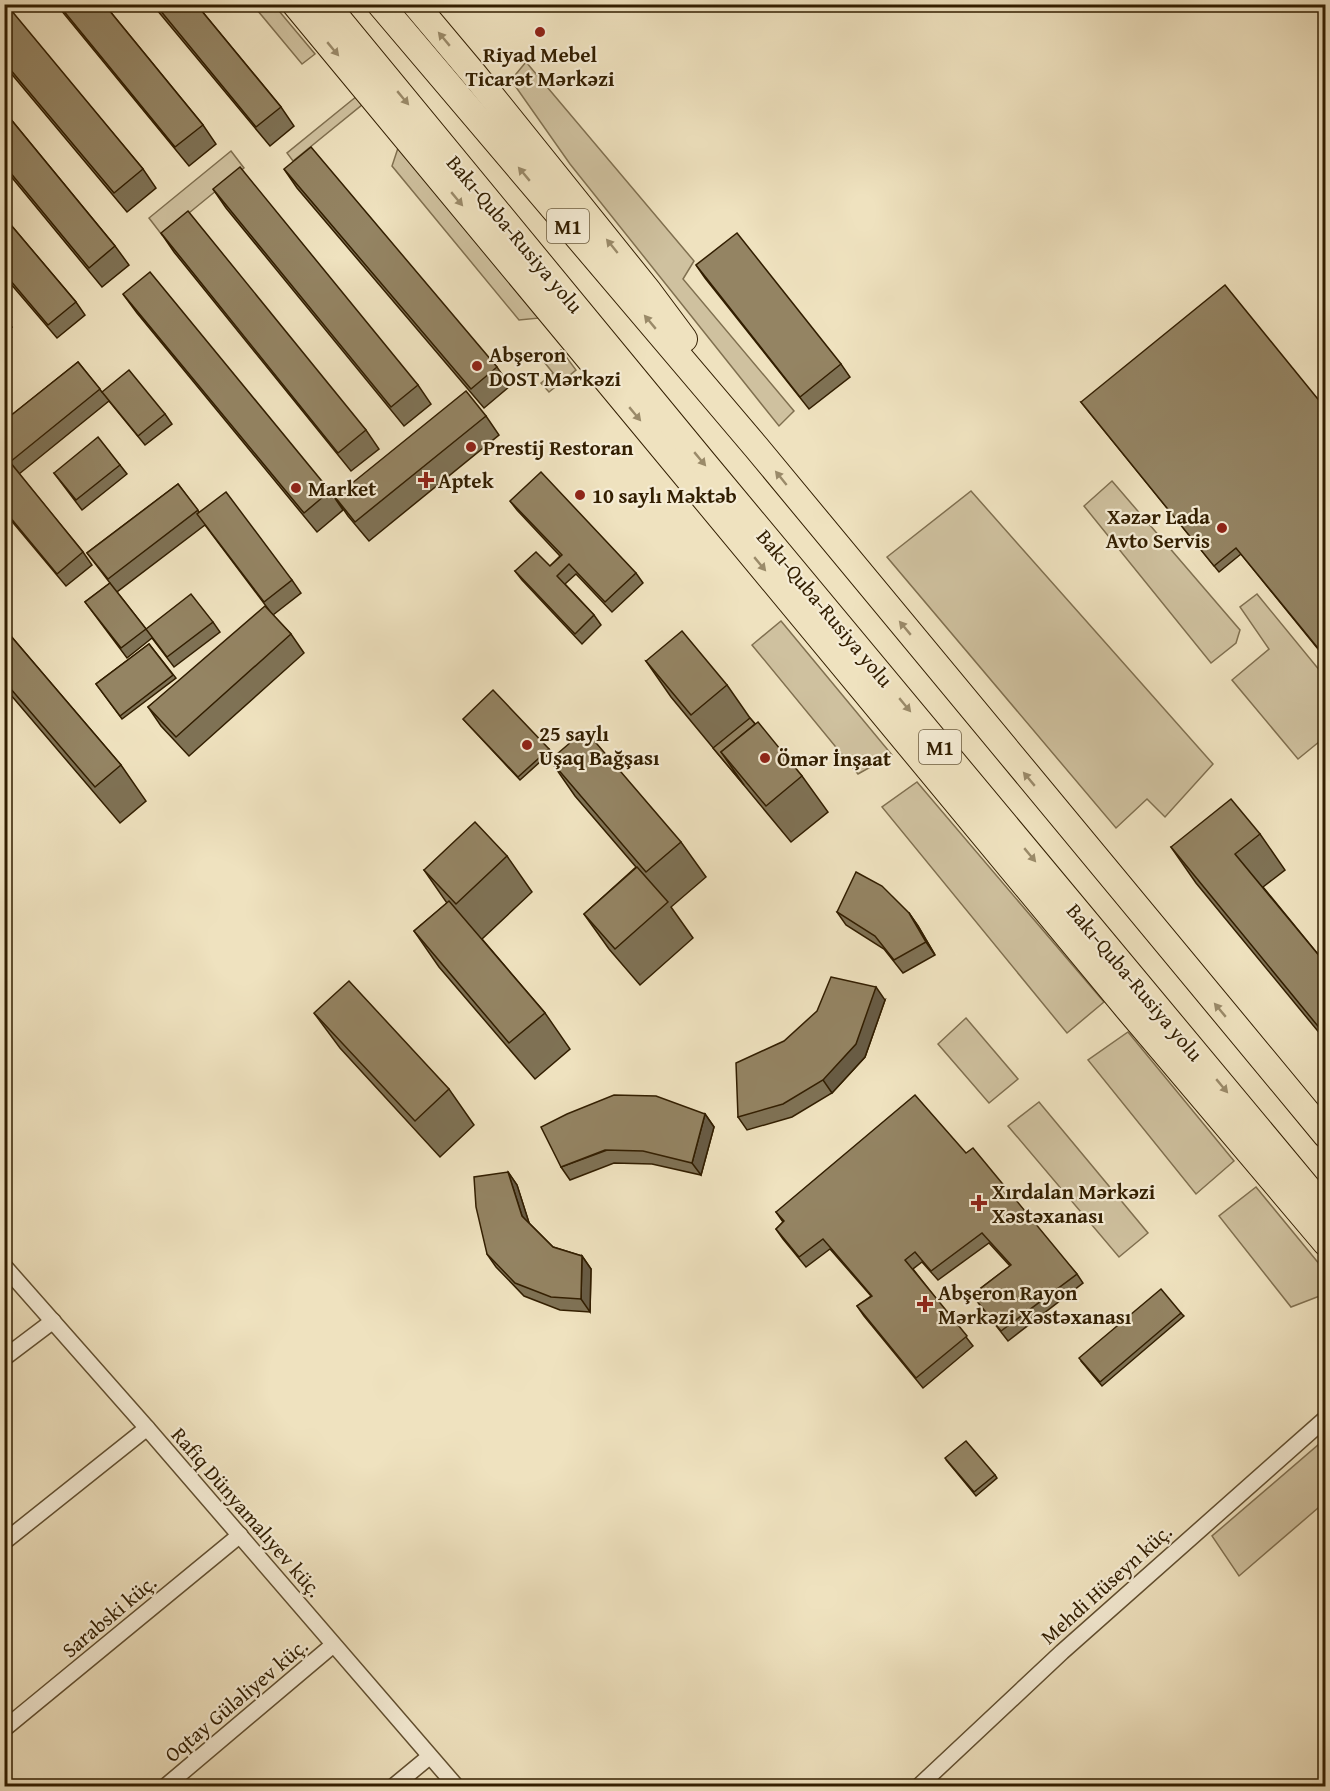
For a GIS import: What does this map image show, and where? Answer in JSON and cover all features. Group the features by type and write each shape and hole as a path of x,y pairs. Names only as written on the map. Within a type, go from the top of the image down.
{"highway":[{"path":"295,4 1120,1000 1326,1243"},
{"name":"Bakı-Quba-Rusiya yolu","path":"326,4 726,490 1326,1210"},
{"name":"M1","path":"380,4 756,447 1284,1088 1326,1135"},
{"path":"415,4 656,301 756,447"}],"street":[{"name":"Rafiq Dünyamalıyev küç.","path":"4,1266 456,1786"},
{"path":"4,1358 53,1321"},
{"name":"Mehdi Hüseyn küç.","path":"919,1786 1070,1644 1326,1418"},
{"path":"4,1542 147,1428"},
{"name":"Sarabski küç.","path":"4,1729 240,1535"},
{"name":"Oqtay Güləliyev küç.","path":"166,1786 333,1645"},
{"path":"394,1786 429,1757"}],"shaded area":[{"path":"253,5 274,5 315,54 302,64"},
{"path":"526,62 694,261 683,279 794,411 779,426 570,164 511,80"},
{"path":"357,96 363,104 293,161 287,153"},
{"path":"398,148 540,318 519,320 392,166"},
{"path":"231,151 244,168 162,235 149,218"},
{"path":"561,350 576,370 549,392 541,383 553,373 545,363"},
{"path":"1112,481 1240,630 1236,643 1211,663 1084,506"},
{"path":"971,491 1213,764 1165,817 1147,799 1116,828 887,557"},
{"path":"1257,594 1325,677 1325,737 1298,759 1232,680 1269,649 1240,607"},
{"path":"781,621 892,755 858,774 752,645"},
{"path":"917,782 1104,1002 1067,1033 882,807"},
{"path":"966,1018 1018,1079 989,1103 938,1044"},
{"path":"1128,1032 1234,1161 1196,1194 1088,1060"},
{"path":"1039,1102 1148,1233 1119,1257 1008,1126"},
{"path":"1256,1187 1325,1271 1325,1294 1291,1307 1219,1216"},
{"path":"1325,1439 1325,1502 1239,1576 1212,1536"}],"building":[{"path":"4,4 143,169 114,193 4,62"},
{"path":"58,4 104,4 203,125 175,147"},
{"path":"155,4 196,4 281,107 256,127"},
{"path":"4,111 115,246 89,268 4,165"},
{"path":"311,147 497,367 471,389 284,169"},
{"path":"240,167 418,385 391,407 213,189"},
{"path":"188,211 366,430 338,453 161,233"},
{"path":"5,218 76,302 48,325 4,273"},
{"path":"737,233 841,364 800,397 696,265"},
{"path":"150,272 330,491 304,513 123,294"},
{"path":"1225,285 1326,409 1326,658 1236,548 1214,566 1081,402"},
{"path":"78,362 100,389 10,462 4,456 4,421"},
{"path":"129,370 165,414 138,436 102,392"},
{"path":"466,391 486,416 355,522 335,497"},
{"path":"98,437 120,465 76,500 54,473"},
{"path":"10,462 83,552 57,574 4,510 4,466"},
{"path":"541,472 636,573 605,602 569,564 557,576 594,615 575,634 515,571 536,552 550,566 562,555 510,501"},
{"path":"178,484 198,510 108,579 87,553"},
{"path":"226,492 292,580 264,602 197,514"},
{"path":"110,583 146,629 121,648 85,602"},
{"path":"191,594 213,622 167,657 146,629"},
{"path":"265,606 291,634 176,737 148,707"},
{"path":"4,628 121,765 95,787 4,681"},
{"path":"682,631 727,685 691,715 646,661"},
{"path":"149,644 173,675 120,716 96,684"},
{"path":"493,690 549,749 518,777 463,719"},
{"path":"750,718 755,724 721,752 744,785 713,748"},
{"path":"758,722 802,776 766,806 721,752"},
{"path":"585,730 681,842 646,872 550,760"},
{"path":"1231,799 1260,834 1235,854 1326,964 1326,1036 1171,847"},
{"path":"475,822 507,856 456,904 424,870"},
{"path":"637,867 668,902 615,949 584,914"},
{"path":"856,872 882,886 909,913 926,942 894,960 875,936 837,912"},
{"path":"449,901 545,1013 509,1043 414,931"},
{"path":"831,977 876,987 856,1044 823,1080 783,1104 738,1117 736,1063 784,1041 817,1011"},
{"path":"349,981 449,1089 415,1121 314,1013"},
{"path":"614,1095 656,1096 705,1114 692,1163 643,1151 605,1150 561,1167 541,1127"},
{"path":"915,1095 966,1153 973,1148 1077,1274 1001,1331 972,1295 1011,1265 982,1233 931,1271 915,1252 905,1260 967,1336 916,1378 857,1306 872,1296 823,1239 799,1257 776,1229 784,1221 776,1212"},
{"path":"508,1172 522,1216 553,1247 582,1256 581,1299 551,1297 515,1283 487,1254 476,1207 474,1177"},
{"path":"1161,1289 1181,1313 1100,1382 1079,1358"},
{"path":"966,1441 995,1475 974,1492 945,1458"}],"place":[{"name":"Riyad Mebel Ticarət Mərkəzi","path":"540,32"},
{"name":"Abşeron DOST Mərkəzi","path":"477,366"},
{"name":"Prestij Restoran","path":"471,447"},
{"name":"Aptek","path":"426,480"},
{"name":"Market","path":"296,488"},
{"name":"10 saylı Məktəb","path":"580,495"},
{"name":"Xəzər Lada Avto Servis","path":"1222,528"},
{"name":"25 saylı Uşaq Bağşası","path":"527,745"},
{"name":"Ömər İnşaat","path":"765,758"},
{"name":"Xırdalan Mərkəzi Xəstəxanası","path":"979,1203"},
{"name":"Abşeron Rayon Mərkəzi Xəstəxanası","path":"925,1304"}]}
